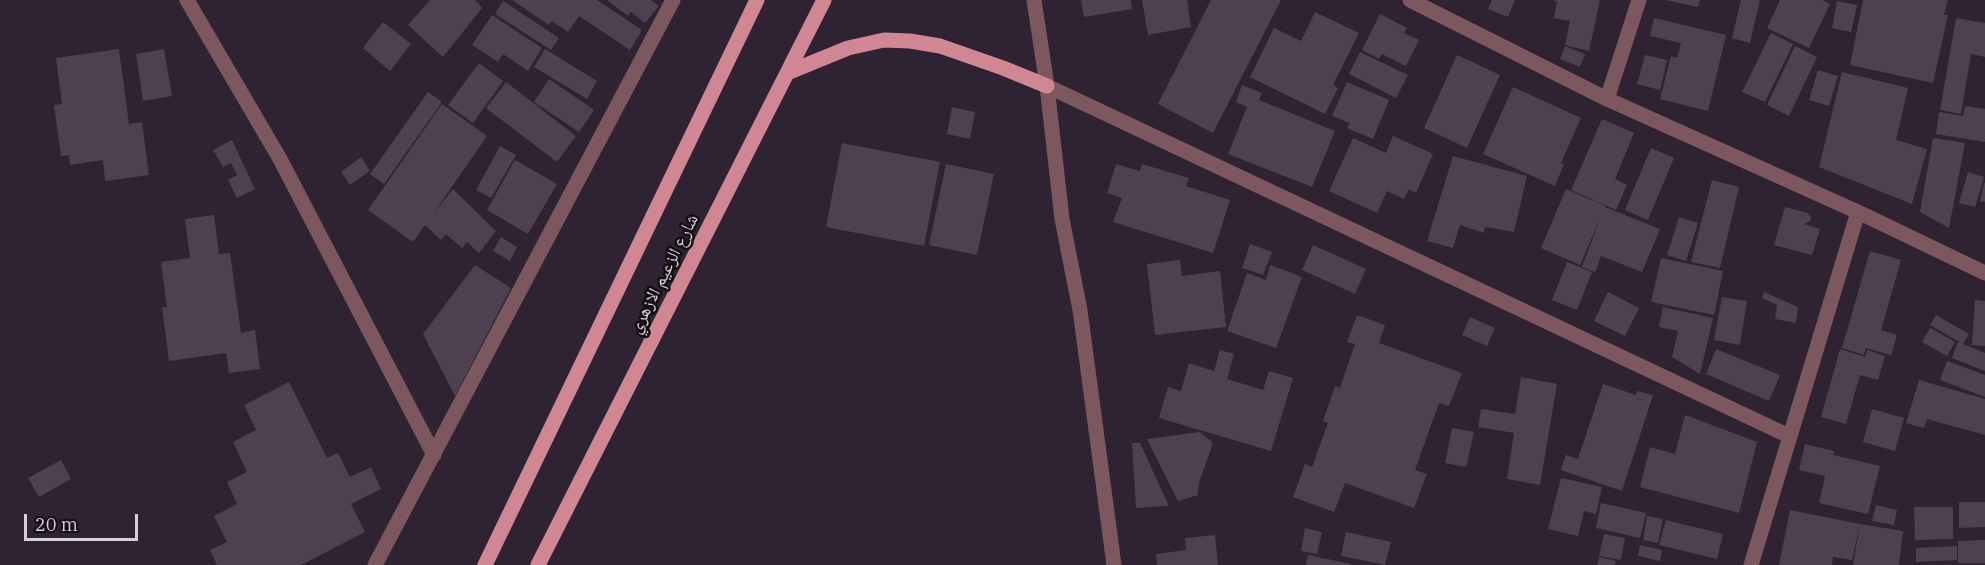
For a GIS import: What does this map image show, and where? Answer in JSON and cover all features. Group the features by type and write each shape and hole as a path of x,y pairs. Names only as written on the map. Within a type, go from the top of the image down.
{"main road":[{"name":"شارع الزعيم الازهري","path":"485,565 757,0"},
{"name":"شارع الزعيم الازهري","path":"538,565 824,0"},
{"path":"787,73 848,48 884,40 910,41 940,46 1047,86"}],"street":[{"path":"187,0 280,159 434,455"},
{"path":"375,565 673,0"},
{"path":"1034,0 1047,86 1062,219 1080,310 1114,565"},
{"path":"1410,0 1607,99 1858,212 1985,273"},
{"path":"1607,99 1638,0"},
{"path":"1047,86 1789,436"},
{"path":"1751,565 1858,212"}],"building":[{"path":"430,0 475,0 482,8 443,57 408,25"},
{"path":"512,0 597,0 642,30 630,50 579,16 568,32 552,21 549,25"},
{"path":"607,0 651,0 659,6 645,23 631,12 628,16"},
{"path":"1081,0 1131,0 1132,9 1084,17"},
{"path":"1142,0 1187,0 1191,27 1148,35"},
{"path":"1211,0 1281,0 1213,133 1158,104"},
{"path":"1492,0 1515,0 1508,17 1488,9"},
{"path":"1553,0 1600,0 1589,51 1565,45 1570,21 1554,18 1557,2"},
{"path":"1665,0 1700,0 1698,7"},
{"path":"1741,0 1760,0 1750,43 1732,38"},
{"path":"1780,0 1823,0 1830,4 1809,48 1767,28"},
{"path":"1863,0 1948,0 1944,15 1948,15 1933,83 1850,65"},
{"path":"503,1 559,38 551,50 495,14"},
{"path":"1837,1 1857,5 1851,32 1832,28"},
{"path":"1315,12 1359,33 1333,85 1338,88 1325,114 1250,77 1274,28 1301,41"},
{"path":"1380,14 1407,28 1404,33 1419,40 1406,66 1382,54 1379,59 1362,50"},
{"path":"492,15 542,48 528,71 503,54 498,62 472,45"},
{"path":"1654,18 1726,35 1708,111 1660,99 1671,56 1677,58 1681,43 1650,36"},
{"path":"1956,18 1985,23 1985,57 1971,54 1961,114 1940,110"},
{"path":"383,22 411,44 390,71 363,48"},
{"path":"1771,33 1793,44 1765,102 1742,92"},
{"path":"1565,46 1585,54 1580,67 1560,59"},
{"path":"1795,46 1817,57 1789,116 1767,105"},
{"path":"119,49 129,124 142,122 149,175 105,181 103,160 70,165 69,155 61,156 54,105 62,104 56,58"},
{"path":"164,49 172,96 143,101 136,54"},
{"path":"545,49 597,81 587,99 534,67"},
{"path":"1360,52 1408,75 1396,98 1349,74"},
{"path":"1457,55 1500,75 1467,148 1424,128"},
{"path":"1645,55 1667,60 1660,90 1637,84"},
{"path":"479,63 503,81 473,123 448,105"},
{"path":"1818,70 1838,76 1829,106 1809,100"},
{"path":"1842,72 1908,88 1896,140 1927,149 1912,204 1819,167"},
{"path":"549,79 594,110 579,132 534,102"},
{"path":"506,82 576,136 557,162 486,108"},
{"path":"1347,82 1389,100 1373,139 1347,128 1350,123 1332,116"},
{"path":"1242,85 1262,93 1259,100 1335,131 1312,187 1228,154 1247,107 1236,102"},
{"path":"1513,87 1581,118 1561,163 1564,164 1555,186 1483,154"},
{"path":"428,92 442,102 384,184 370,174"},
{"path":"442,104 487,136 433,214 453,189 496,231 479,253 467,242 462,248 446,234 441,240 425,225 413,242 368,210"},
{"path":"1965,106 1985,109 1985,142 1936,134 1939,112 1963,116"},
{"path":"952,107 975,112 970,139 947,134"},
{"path":"1602,119 1634,133 1615,179 1627,185 1616,210 1571,190"},
{"path":"1393,136 1433,154 1416,193 1409,189 1404,199 1387,191 1377,213 1329,191 1353,138 1386,153"},
{"path":"1933,138 1965,143 1949,228 1920,212"},
{"path":"232,140 255,189 237,198 228,180 237,175 231,163 223,167 213,150"},
{"path":"842,143 940,162 924,246 826,227"},
{"path":"500,146 516,155 491,198 476,190"},
{"path":"1651,148 1674,158 1648,220 1625,210"},
{"path":"1453,156 1527,176 1514,232 1485,227 1484,233 1460,225 1453,248 1427,241"},
{"path":"361,157 370,171 350,185 341,172"},
{"path":"515,160 557,184 528,234 487,210"},
{"path":"946,164 994,174 977,255 929,245"},
{"path":"1116,164 1140,171 1142,164 1189,178 1186,186 1230,200 1213,253 1113,222 1122,198 1107,193"},
{"path":"1968,172 1984,177 1975,207 1959,203"},
{"path":"1712,180 1739,187 1720,268 1691,262"},
{"path":"1985,183 1985,202 1980,201"},
{"path":"1566,189 1660,229 1642,272 1601,256 1595,272 1582,267 1600,219 1580,265 1541,248"},
{"path":"1785,207 1808,213 1811,217 1810,221 1804,224 1820,229 1812,255 1774,245"},
{"path":"214,215 219,254 230,253 241,333 255,330 260,369 229,373 226,353 169,361 162,307 167,307 161,262 190,258 185,219"},
{"path":"1679,217 1698,223 1686,261 1667,255"},
{"path":"501,237 517,247 510,261 493,251"},
{"path":"1250,244 1272,252 1263,275 1242,268"},
{"path":"1313,245 1366,269 1355,294 1302,270"},
{"path":"1870,251 1901,260 1881,330 1897,335 1891,355 1866,348 1864,355 1842,348"},
{"path":"1661,258 1723,271 1714,315 1651,302"},
{"path":"1180,260 1182,276 1220,271 1226,327 1155,335 1147,264"},
{"path":"1567,262 1592,272 1577,310 1552,300"},
{"path":"475,265 511,288 455,396 423,334"},
{"path":"1270,265 1302,277 1276,348 1227,331 1247,273 1266,280"},
{"path":"1608,292 1639,308 1625,336 1594,321"},
{"path":"1764,292 1798,307 1796,323 1775,319 1777,305 1762,298"},
{"path":"1722,297 1747,301 1740,345 1714,340"},
{"path":"1975,300 1985,301 1985,346 1972,345"},
{"path":"1663,307 1713,318 1700,374 1672,357 1678,331 1659,327"},
{"path":"1357,315 1385,325 1379,343 1462,373 1449,406 1439,403 1415,470 1427,474 1414,508 1345,483 1334,512 1293,497 1305,464 1312,467 1328,423 1323,421 1335,386 1340,388 1355,344 1347,342"},
{"path":"1936,315 1969,334 1963,344 1930,325"},
{"path":"1470,317 1495,328 1487,346 1462,335"},
{"path":"1930,328 1955,342 1947,356 1922,342"},
{"path":"1958,342 1985,353 1985,371 1952,358"},
{"path":"1716,349 1780,375 1769,401 1706,374"},
{"path":"1840,349 1865,357 1867,350 1885,356 1878,380 1860,375 1846,424 1821,417"},
{"path":"1220,350 1234,354 1227,379 1263,390 1269,371 1293,378 1271,451 1159,418 1168,387 1181,391 1189,363 1214,371"},
{"path":"1947,361 1985,375 1985,397 1940,380"},
{"path":"1521,377 1557,384 1540,485 1507,479 1514,433 1478,427 1481,409 1515,414"},
{"path":"1919,380 1985,399 1985,435 1927,419 1924,428 1906,423"},
{"path":"289,382 327,458 338,453 350,477 371,467 381,489 351,504 365,532 301,565 217,565 210,550 227,542 214,516 237,504 227,482 247,472 233,442 256,430 244,405"},
{"path":"1603,384 1636,395 1637,391 1653,395 1622,491 1561,470 1566,455 1578,459"},
{"path":"1872,409 1904,418 1895,451 1863,442"},
{"path":"1685,415 1757,442 1739,513 1640,487 1650,447 1675,454"},
{"path":"1452,428 1474,432 1466,467 1445,463"},
{"path":"1200,432 1213,443 1199,483 1198,495 1178,501 1147,439"},
{"path":"1132,443 1140,443 1169,506 1136,508"},
{"path":"1805,444 1834,451 1833,455 1880,466 1868,514 1819,503 1825,476 1799,470"},
{"path":"61,460 71,479 39,497 28,478"},
{"path":"1561,478 1602,487 1596,514 1584,511 1578,536 1548,529"},
{"path":"1959,502 1985,502 1985,527 1959,528"},
{"path":"1601,503 1646,513 1640,538 1596,528"},
{"path":"1876,505 1897,510 1894,525 1872,521"},
{"path":"1914,507 1953,507 1953,539 1915,540"},
{"path":"1790,510 1860,524 1852,560 1833,557 1832,565 1779,565"},
{"path":"1647,516 1663,519 1658,543 1643,540"},
{"path":"1666,520 1723,534 1717,559 1659,545"},
{"path":"1860,524 1903,531 1899,565 1853,565"},
{"path":"1305,528 1322,532 1317,554 1301,551"},
{"path":"1346,532 1391,542 1385,565 1341,556"},
{"path":"1604,534 1625,538 1621,560 1599,556"},
{"path":"1215,535 1218,565 1157,565 1156,554 1186,550 1185,538"},
{"path":"1985,540 1985,563 1958,563 1958,541"},
{"path":"1640,545 1662,550 1660,561 1638,556"},
{"path":"1957,546 1957,560 1916,562 1916,548"},
{"path":"1308,555 1351,564 1351,565 1306,565"},
{"path":"1599,557 1616,561 1615,565 1597,565"}]}
